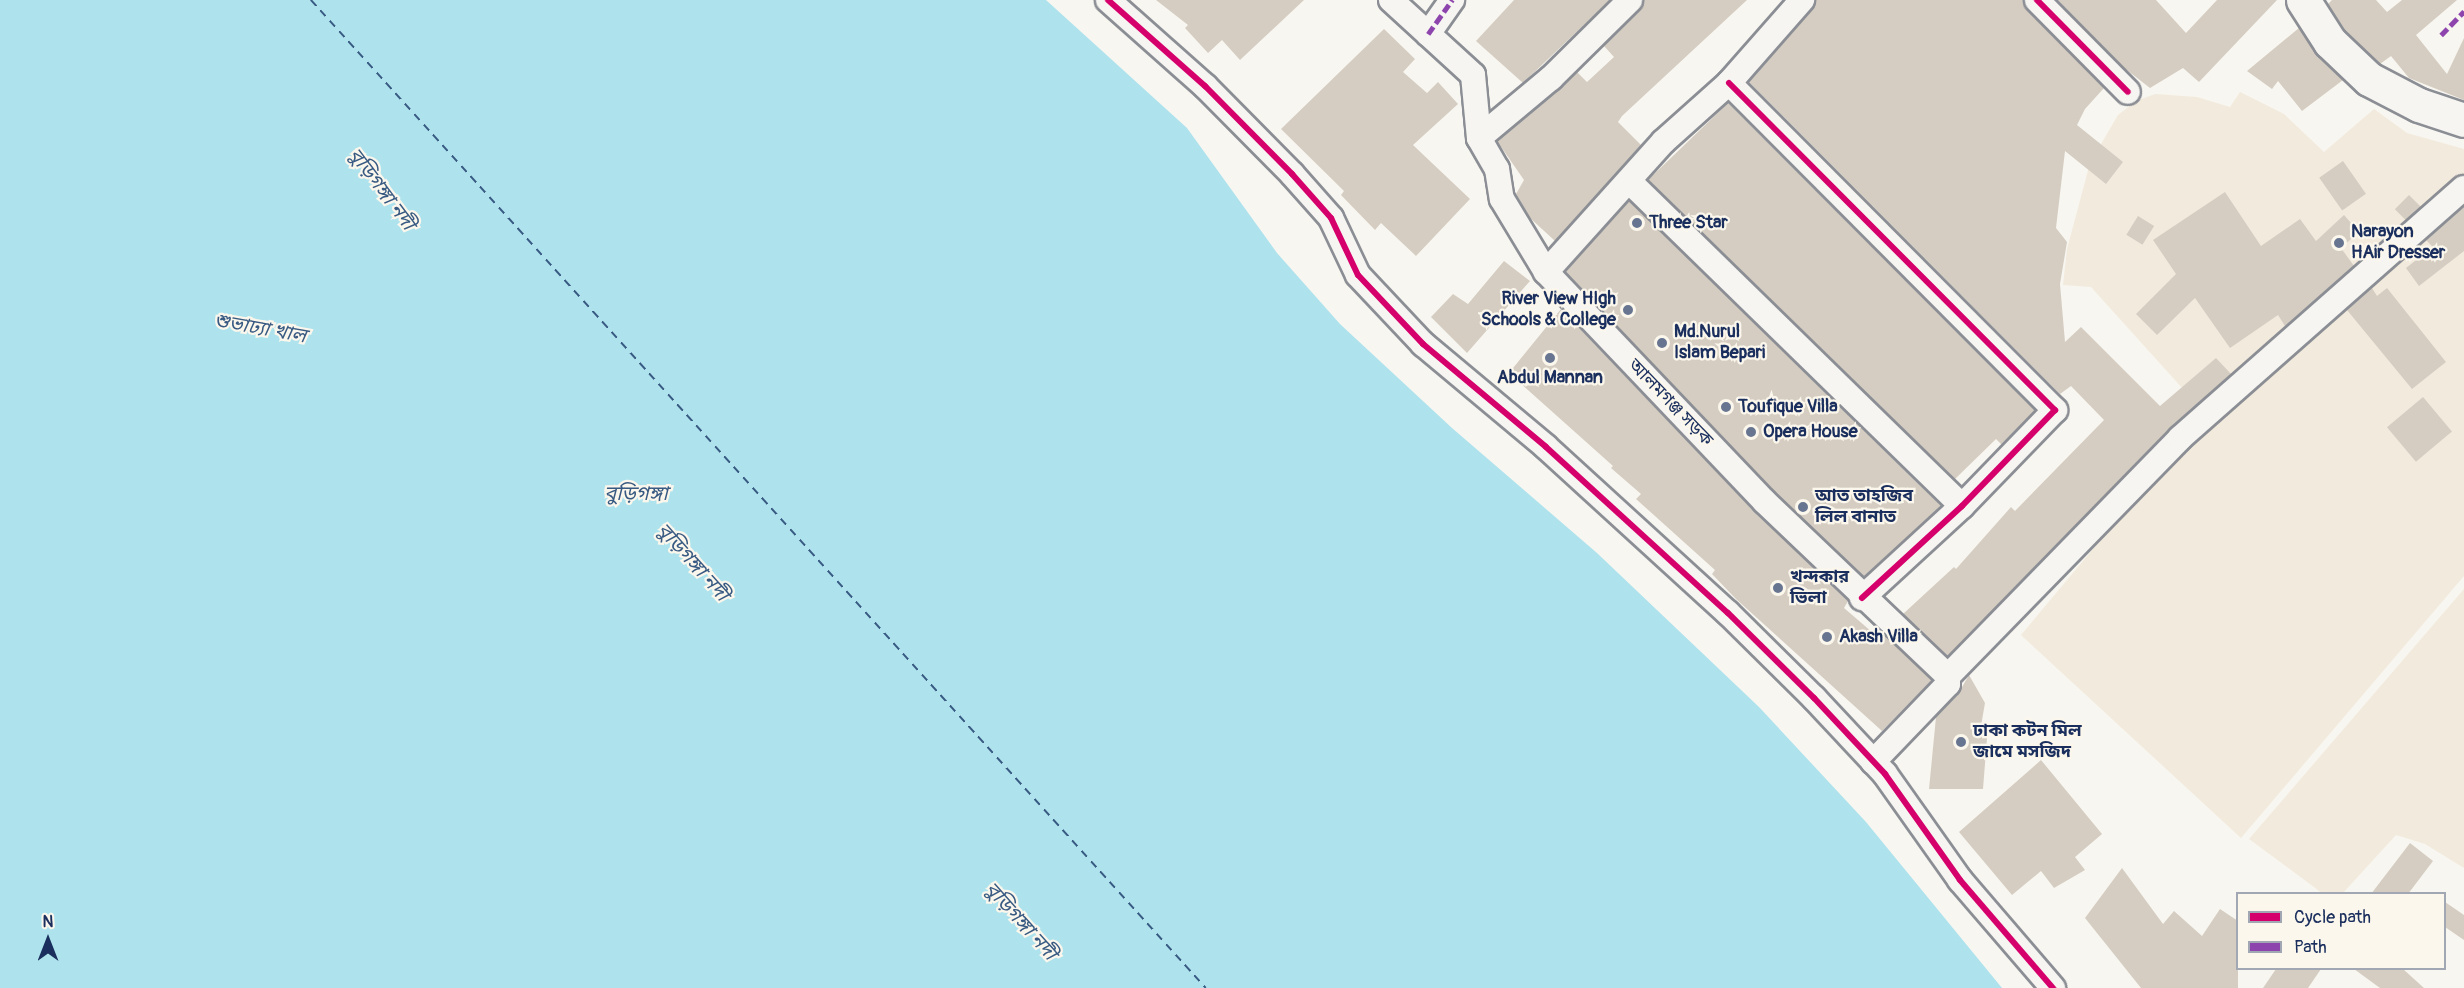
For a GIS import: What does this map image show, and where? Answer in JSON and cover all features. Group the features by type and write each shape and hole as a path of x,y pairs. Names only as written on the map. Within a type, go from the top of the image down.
{"main road":[{"path":"2303,0 2330,42 2369,79 2418,105 2464,120"}],"street":[{"path":"1108,0 1205,86 1292,174 1330,218 1358,275 1423,344 1546,447 1728,613 1873,762 1960,880 2053,988"},
{"name":"আলমগঞ্জ সড়ক","path":"1391,0 1473,75 1479,138 1497,169 1502,200 1546,272 1764,501 1862,598 1948,676"},
{"path":"1428,34 1452,0"},
{"path":"1479,138 1551,78 1630,0"},
{"path":"1546,272 1663,142 1729,83 1803,0"},
{"path":"2037,0 2128,92"},
{"path":"1729,83 2055,410 1962,506 1862,598"},
{"path":"1629,181 1962,506"},
{"path":"1873,762 1948,684 1948,676 2180,438 2464,188"}],"shaded area":[{"path":"2240,92 2284,114 2324,152 2374,109 2407,133 2464,149 2464,181 2449,204 2464,221 2464,576 2241,838 2021,635 2186,438 2211,420 2091,287 2063,285 2067,249 2090,163 2118,115 2136,101 2155,94 2197,97 2230,107"},
{"path":"2464,589 2464,868 2425,844 2396,835 2344,892 2321,892 2249,839"}],"water":[{"name":"বুড়িগঙ্গা","path":"0,0 1046,0 1187,128 1277,253 1340,324 1452,428 1597,553 1759,707 1866,822 2002,988 0,988"}],"building":[{"path":"1156,0 1304,0 1240,60 1222,40 1208,53 1185,28 1188,25"},
{"path":"1514,0 1610,0 1523,83 1476,41"},
{"path":"1644,0 1747,0 1622,116 1618,122 1641,145 1555,241 1529,217 1516,194 1524,180 1497,141 1577,72 1587,82 1614,57 1604,46 1640,10"},
{"path":"1816,0 2023,0 2027,10 2104,88 2085,109 2077,125 2123,162 2106,184 2065,151 2056,228 2067,242 2060,284 2065,342 2081,327 2160,406 2216,358 2231,374 2170,428 1948,656 1903,614 1954,567 1956,569 2011,507 2015,511 2104,420 2071,386 2060,394 1749,82 1813,9"},
{"path":"2057,0 2156,0 2186,33 2217,0 2277,0 2199,82 2183,68 2150,88 2123,67"},
{"path":"2332,0 2376,0 2387,12 2402,0 2457,0 2416,35 2447,74 2464,38 2464,100 2409,78 2391,56 2380,64 2345,30 2328,4"},
{"path":"2299,28 2317,55 2343,80 2302,111 2278,81 2272,89 2247,71"},
{"path":"1384,29 1415,59 1403,72 1427,93 1438,82 1458,104 1413,145 1470,199 1416,256 1381,223 1375,230 1341,195 1344,191 1281,129"},
{"path":"1728,103 2035,410 2002,445 1996,439 1955,479 1648,180"},
{"path":"2343,161 2366,194 2342,210 2319,178"},
{"path":"2225,192 2261,246 2300,219 2316,241 2344,215 2359,232 2341,248 2354,266 2285,326 2278,315 2230,348 2195,298 2157,335 2136,314 2176,274 2153,240"},
{"path":"2409,195 2421,207 2407,221 2395,209"},
{"path":"1629,201 1941,506 1864,577 1774,491 1565,272"},
{"path":"2464,207 2464,251 2419,286 2406,268 2433,247 2426,240"},
{"path":"2138,216 2154,226 2142,245 2126,235"},
{"path":"1504,261 1530,281 1467,353 1431,317 1453,294 1468,304"},
{"path":"2372,288 2377,296 2387,288 2446,362 2412,389 2347,310"},
{"path":"1561,309 1754,511 1848,601 1844,608 1879,638 1883,634 1932,680 1882,731 1736,599 1712,574 1715,570 1636,499 1641,494 1611,468 1613,466 1509,373"},
{"path":"2423,397 2452,431 2416,462 2387,427"},
{"name":"ঢাকা কটন মিল জামে মসজিদ","path":"1969,675 1985,703 1981,726 1988,726 1983,789 1929,789 1936,717 1958,694"},
{"path":"2041,760 2102,834 2075,857 2085,870 2054,888 2041,871 2012,895 1959,832"},
{"path":"2410,843 2433,861 2410,892 2373,892"},
{"path":"2122,868 2163,924 2174,911 2202,936 2220,909 2236,920 2238,988 2141,988 2085,918"},
{"path":"2446,903 2464,915 2464,940 2446,928"},
{"path":"2275,970 2320,970 2308,988 2263,988"},
{"path":"2355,970 2404,970 2424,988 2380,988"}],"ferry route":[{"path":"311,0 1206,988"}],"marked path":[{"path":"1428,34 1452,0"},
{"path":"2441,35 2464,11"}],"cycle path":[{"path":"1108,0 1205,86 1292,174 1331,218 1358,275 1423,344 1546,447 1728,613 1814,698 1885,774 1960,880 2053,988"},
{"path":"2037,0 2128,92"},
{"path":"1729,83 2055,410 1962,506 1862,598"}],"place":[{"name":"Three Star","path":"1637,223"},
{"name":"Narayon HAir Dresser","path":"2339,243"},
{"name":"River View HIgh Schools & College","path":"1628,310"},
{"name":"Md.Nurul Islam Bepari","path":"1662,343"},
{"name":"Abdul Mannan","path":"1550,358"},
{"name":"Toufique Villa","path":"1726,407"},
{"name":"Opera House","path":"1751,432"},
{"name":"আত তাহজিব লিল বানাত","path":"1803,507"},
{"name":"খন্দকার ভিলা","path":"1778,588"},
{"name":"Akash Villa","path":"1827,637"},
{"name":"ঢাকা কটন মিল জামে মসজিদ","path":"1961,742"}],"water label":[{"name":"বুড়িগঙ্গা নদী","path":"382,189"},
{"name":"শুভাঢ্যা খাল","path":"260,328"},
{"name":"বুড়িগঙ্গা নদী","path":"693,562"},
{"name":"বুড়িগঙ্গা নদী","path":"1021,921"}]}
